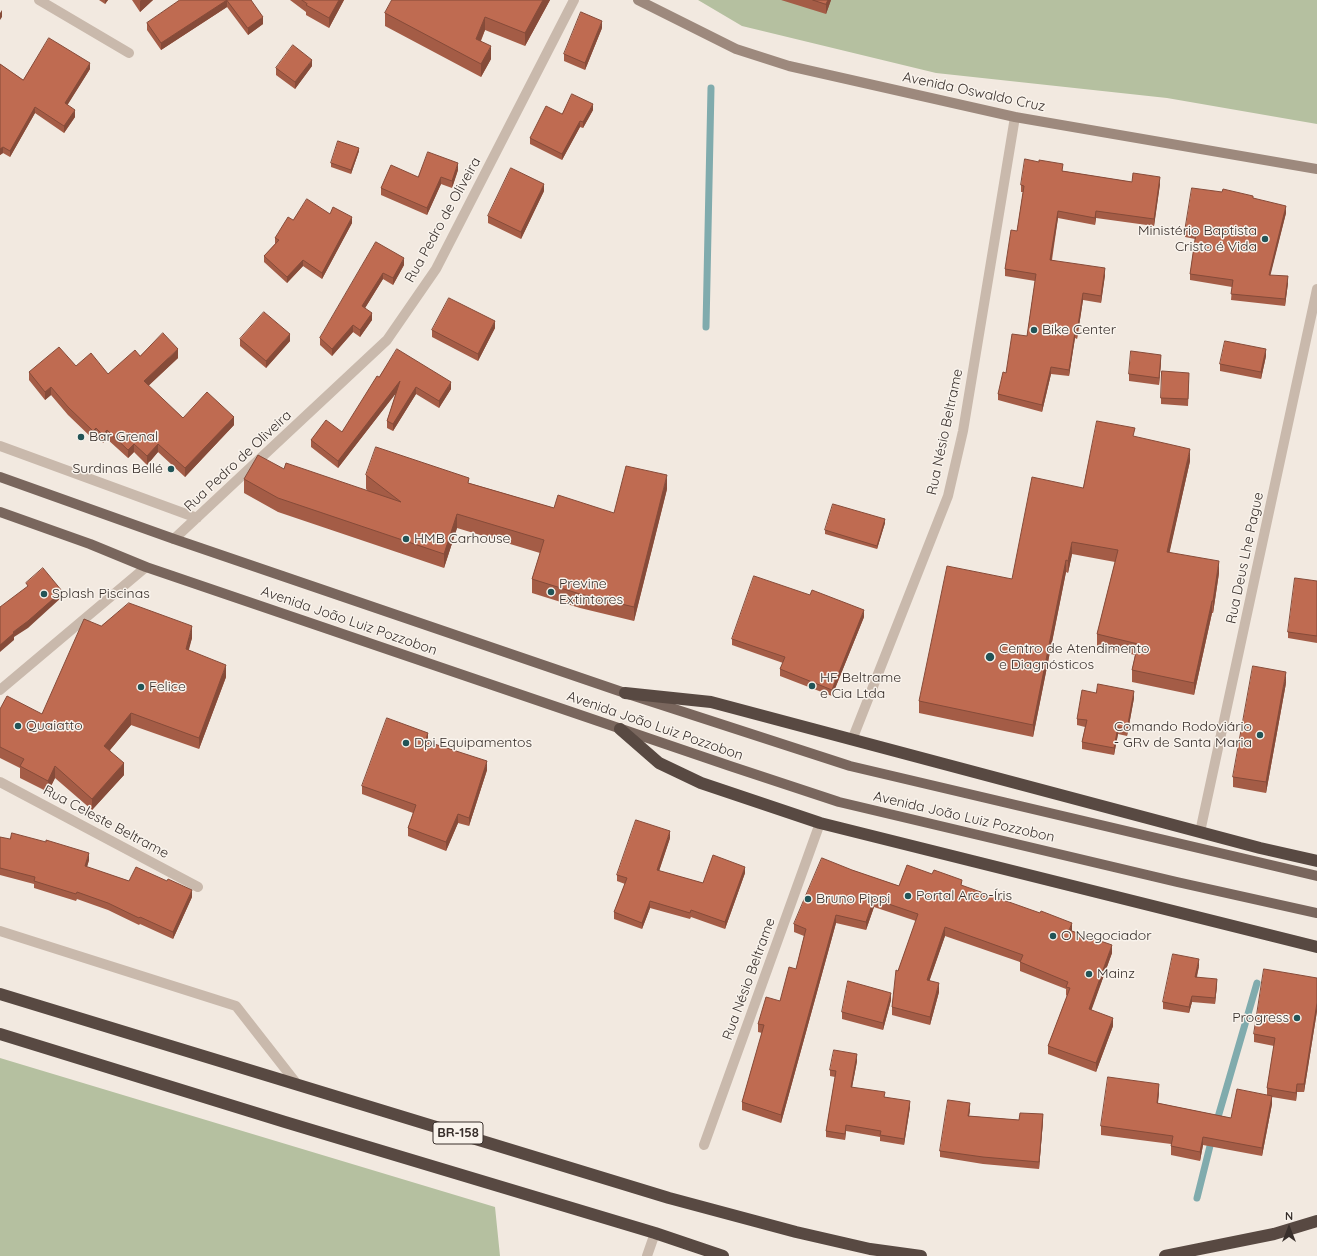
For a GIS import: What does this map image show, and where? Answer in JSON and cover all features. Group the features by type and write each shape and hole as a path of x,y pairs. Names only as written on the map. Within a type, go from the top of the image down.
{"highway":[{"path":"625,693 711,702 1260,848 1317,861"},
{"path":"620,729 660,763 701,783 820,823 1317,947"},
{"name":"BR-158","path":"0,994 677,1200 804,1234 870,1249 921,1256"},
{"path":"0,1034 292,1124 655,1233 723,1256"},
{"path":"1165,1256 1274,1234 1317,1221"}],"main road":[{"name":"Avenida João Luiz Pozzobon","path":"0,477 174,539 625,693 850,766 1317,876"},
{"name":"Avenida João Luiz Pozzobon","path":"0,512 90,544 146,567 839,802 1177,882 1317,913"}],"street":[{"path":"39,0 128,53"},
{"name":"Rua Pedro de Oliveira","path":"174,539 387,340 436,269 574,0"},
{"name":"Avenida Oswaldo Cruz","path":"638,0 736,49 789,66 1016,117 1317,170"},
{"name":"Rua Nésio Beltrame","path":"852,740 948,496 963,431 1016,117"},
{"name":"Rua Deus Lhe Pague","path":"1200,832 1317,290"},
{"path":"0,446 196,518"},
{"path":"0,690 146,567"},
{"name":"Rua Celeste Beltrame","path":"0,782 198,888"},
{"name":"Rua Nésio Beltrame","path":"704,1145 820,823"},
{"path":"0,931 236,1006 297,1084"},
{"path":"648,1256 655,1233"}],"green space":[{"path":"698,0 1317,0 1317,124 1167,98 936,73 742,26"},
{"path":"0,1058 495,1207 500,1256 0,1256"}],"building":[{"path":"180,0 227,0 161,43 147,23"},
{"path":"227,0 251,0 263,17 248,28"},
{"path":"302,0 339,0 329,18 306,5 307,4"},
{"path":"392,0 543,0 525,33 485,17 476,39 491,46 481,64 385,13"},
{"path":"813,0 828,0 826,4"},
{"path":"581,12 602,21 585,63 564,54"},
{"path":"49,38 90,63 65,103 75,110 64,126 35,107 10,151 3,147 0,149 0,64 23,80"},
{"path":"293,45 312,60 295,82 276,68"},
{"path":"572,94 593,104 583,122 580,121 562,154 530,138 546,106 562,114"},
{"path":"338,141 359,148 351,170 331,163"},
{"path":"428,152 458,163 452,181 441,177 427,208 381,188 391,165 418,177"},
{"path":"1025,159 1063,164 1062,171 1132,182 1133,173 1160,177 1154,219 1096,211 1095,218 1058,211 1050,260 1105,268 1101,296 1083,293 1069,370 1051,367 1042,405 998,394 1003,372 1006,373 1012,334 1027,336 1036,274 1005,269 1011,230 1017,231 1024,186 1021,185"},
{"path":"511,168 544,184 521,232 488,216"},
{"path":"1192,188 1222,192 1223,189 1286,206 1269,275 1288,276 1285,299 1231,294 1233,280 1190,274 1196,233 1185,231"},
{"path":"307,199 330,214 333,207 352,217 322,273 303,260 287,277 264,256 279,240 275,238 288,217 293,220"},
{"path":"376,242 404,258 393,278 383,273 362,306 372,313 360,330 353,325 332,349 320,338"},
{"path":"449,298 495,321 478,354 432,330"},
{"path":"264,312 290,334 266,361 240,339"},
{"path":"163,333 178,349 144,381 183,418 207,392 234,417 185,468 158,444 147,456 134,444 128,450 107,430 103,435 96,428 93,431 68,407 51,387 45,392 29,372 59,347 76,366 91,353 108,374 135,350 140,356"},
{"path":"1225,341 1266,349 1261,372 1220,364"},
{"path":"397,349 451,382 439,401 416,387 393,424 387,421 400,381 338,461 311,440 326,420 342,432 377,376 379,377"},
{"path":"1131,351 1161,355 1159,378 1129,374"},
{"path":"1162,371 1189,373 1188,399 1161,398"},
{"path":"1097,421 1135,428 1133,436 1190,449 1167,552 1219,561 1213,601 1194,683 1132,670 1138,644 1097,634 1118,550 1072,542 1068,561 1066,560 1033,725 919,701 947,566 1012,579 1032,477 1083,488"},
{"path":"376,447 469,478 468,483 554,508 558,495 614,513 626,466 667,475 634,607 580,594 532,579 544,540 457,514 444,554 278,498 244,479 258,455 284,469 286,463 401,502 366,475"},
{"path":"833,504 885,519 877,546 825,530"},
{"path":"43,568 62,591 13,632 14,633 0,645 0,607 28,586 26,583"},
{"path":"754,576 810,595 812,590 864,610 832,690 780,669 785,657 732,639"},
{"path":"1295,578 1317,581 1317,636 1288,632"},
{"path":"129,603 192,626 186,649 226,665 199,738 131,713 104,746 124,763 92,799 55,766 48,781 20,766 24,759 0,747 0,709 7,696 42,714 84,619 101,626"},
{"name":"Comando Rodoviário - GRv de Santa Maria","path":"1253,666 1286,672 1266,782 1233,777"},
{"path":"1098,684 1134,691 1127,729 1118,727 1114,748 1082,742 1087,720 1077,719 1082,690 1096,693"},
{"path":"387,718 428,733 425,741 487,761 469,818 458,814 446,842 408,828 416,805 362,786"},
{"path":"636,820 670,831 657,870 703,883 713,855 745,867 725,922 691,910 690,913 650,901 642,923 614,912 627,878 617,875"},
{"path":"12,833 46,842 46,840 89,853 85,866 129,881 136,867 192,890 173,932 108,903 77,892 76,894 34,881 35,877 0,868 0,837 10,839"},
{"path":"822,858 899,886 907,865 932,874 934,870 962,880 961,885 1040,913 1041,911 1072,923 1069,930 1112,945 1089,1009 1113,1018 1096,1063 1048,1046 1070,988 1066,987 1068,982 1020,962 1023,955 945,927 927,980 939,983 930,1017 892,1007 896,970 898,971 918,914 874,899 866,922 836,915 781,1115 742,1102 764,1025 758,1024 766,997 780,1001 789,967 796,969 806,929 794,924"},
{"path":"1173,954 1199,959 1195,977 1217,979 1215,998 1192,996 1189,1007 1163,1002"},
{"path":"1264,969 1317,978 1317,1003 1304,1084 1297,1084 1296,1093 1267,1088 1275,1038 1254,1034"},
{"path":"848,981 891,993 883,1023 842,1012"},
{"path":"834,1050 857,1054 851,1087 885,1092 884,1097 910,1101 904,1139 880,1135 881,1131 846,1125 845,1134 826,1131 836,1071 830,1070"},
{"path":"1108,1077 1159,1084 1157,1103 1231,1118 1237,1089 1272,1096 1262,1148 1203,1137 1200,1152 1171,1146 1173,1136 1101,1126"},
{"path":"948,1100 970,1103 968,1116 1019,1120 1020,1113 1043,1114 1039,1162 983,1157 940,1151"}],"waterway":[{"path":"706,327 711,88"},
{"path":"1216,1124 1257,983"},
{"path":"1197,1198 1212,1138"}],"place":[{"name":"Ministério Baptista Cristo é Vida","path":"1265,239"},
{"name":"Bike Center","path":"1034,330"},
{"name":"Bar Grenal","path":"81,437"},
{"name":"Surdinas Bellé","path":"171,469"},
{"name":"HMB Carhouse","path":"406,539"},
{"name":"Previne Extintores","path":"551,592"},
{"name":"Splash Piscinas","path":"44,594"},
{"name":"Centro de Atendimento e Diagnósticos","path":"990,657"},
{"name":"HF Beltrame e Cia Ltda","path":"812,686"},
{"name":"Felice","path":"141,687"},
{"name":"Quaiatto","path":"18,726"},
{"name":"Comando Rodoviário - GRv de Santa Maria","path":"1260,735"},
{"name":"Dpi Equipamentos","path":"406,743"},
{"name":"Portal Arco-Íris","path":"908,896"},
{"name":"Bruno Pippi","path":"808,899"},
{"name":"O Negociador","path":"1053,936"},
{"name":"Mainz","path":"1089,974"},
{"name":"Progress","path":"1297,1018"}]}
